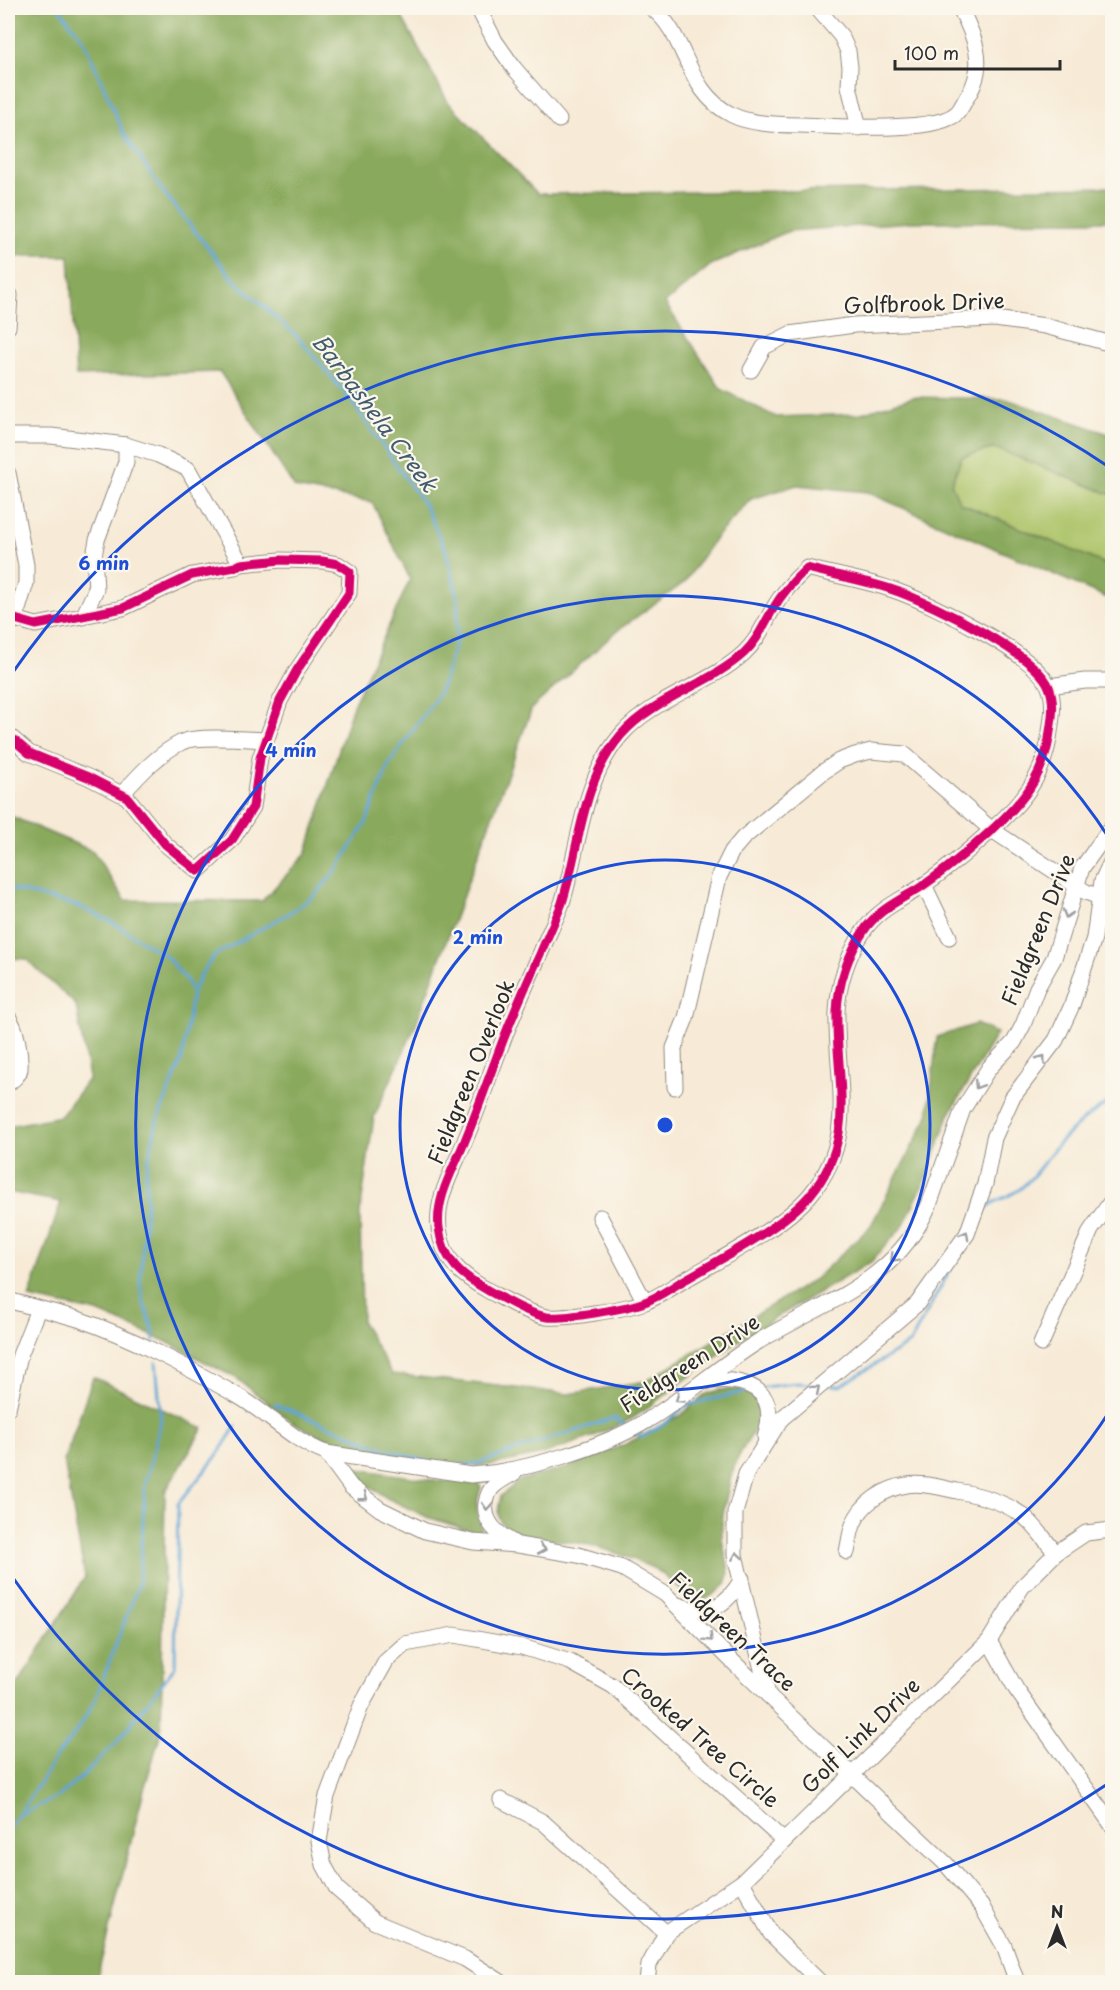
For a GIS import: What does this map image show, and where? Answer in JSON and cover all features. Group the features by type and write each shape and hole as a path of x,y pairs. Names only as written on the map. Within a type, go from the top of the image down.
{"street":[{"path":"478,8 495,41 514,68 559,120"},
{"path":"652,8 664,18 697,84 720,108 752,122 859,128 929,125 956,114 973,87 978,54 975,38 960,8"},
{"path":"817,8 842,36 848,51 849,86 859,128"},
{"path":"8,292 10,295 8,327"},
{"name":"Golfbrook Drive","path":"752,370 764,347 790,334 854,325 995,319 1045,326 1113,344"},
{"path":"8,436 51,436 126,445 158,455 188,469 241,564"},
{"path":"83,617 96,588 94,556 126,462 126,445"},
{"path":"8,473 19,541 26,565 26,583 11,623 36,625 123,608 192,575 241,564 281,560 322,561 338,564 350,572 349,593 297,670 280,701 265,740 252,807 232,840 198,871 165,844 127,797 88,777 30,753 8,735"},
{"name":"Fieldgreen Overlook","path":"807,568 898,591 984,632 1036,667 1049,686 1053,710 1045,759 1024,798 992,830 924,885 879,912 863,931 848,960 842,976 837,1009 842,1124 832,1160 816,1188 805,1201 779,1222 645,1302 590,1313 548,1317 514,1304 464,1278 451,1261 439,1230 438,1214 441,1198 507,1030 561,906 574,859 584,807 604,759 623,732 652,709 723,671 748,650 780,599 793,581 807,568"},
{"path":"1049,686 1085,681 1113,681"},
{"path":"122,794 147,767 183,741 265,740"},
{"path":"675,1087 674,1048 686,1018 719,877 742,838 823,771 839,761 871,751 904,754 992,830 1076,885 1106,899"},
{"name":"Fieldgreen Drive","path":"8,1300 77,1319 119,1335 181,1364 241,1398 310,1447 326,1453 471,1475 521,1468 586,1448 636,1426 703,1382 752,1346 869,1280 906,1246 929,1205 963,1108 988,1068 1014,1042 1037,988 1054,958 1082,868 1113,826"},
{"name":"Fieldgreen Drive","path":"768,1695 735,1555 735,1513 746,1474 762,1445 781,1419 916,1304 967,1234 985,1184 994,1138 1012,1098 1056,1040 1072,1005 1106,899 1102,881 1113,860"},
{"path":"924,885 949,938"},
{"path":"8,1017 12,1024 20,1069 17,1076 8,1084"},
{"path":"1041,1344 1091,1230 1113,1200"},
{"path":"600,1217 645,1302"},
{"path":"8,1408 20,1355 38,1309"},
{"path":"703,1382 723,1379 748,1383 760,1391 766,1401 770,1423 762,1445"},
{"name":"Fieldgreen Trace","path":"326,1453 351,1487 380,1509 425,1531 463,1541 518,1545 578,1555 622,1568 665,1594 728,1658 946,1864 982,1907 1004,1946 1017,1983"},
{"path":"518,1545 499,1535 488,1521 485,1509 492,1487 521,1468"},
{"path":"847,1552 853,1524 858,1515 872,1500 885,1492 908,1484 963,1492 1004,1504 1024,1516 1056,1553"},
{"name":"Golf Link Drive","path":"647,1983 649,1965 666,1933 742,1882 988,1641 1022,1587 1056,1553 1086,1533 1113,1530"},
{"path":"675,1604 691,1610 716,1607 734,1593 742,1580"},
{"name":"Crooked Tree Circle","path":"501,1983 465,1959 375,1922 337,1889 324,1865 319,1841 327,1796 361,1706 386,1660 405,1644 454,1635 522,1647 570,1662 613,1686 784,1841"},
{"path":"988,1641 1016,1689 1113,1825"},
{"path":"501,1800 543,1822 666,1933"},
{"path":"742,1882 771,1934 820,1983"}],"green space":[{"path":"8,8 397,8 448,102 538,194 1112,187 1112,221 911,222 789,231 711,265 665,303 721,389 776,417 858,414 913,397 1006,399 1112,435 1112,495 995,448 962,457 951,484 960,503 1112,567 1112,600 867,492 797,485 751,499 716,537 685,582 617,631 532,708 414,1029 374,1117 360,1213 362,1322 392,1374 569,1394 646,1381 815,1279 870,1227 928,1116 937,1037 976,1024 997,1033 949,1115 928,1175 903,1226 871,1262 748,1334 633,1418 592,1437 542,1454 492,1465 458,1467 348,1447 292,1422 236,1378 165,1341 97,1312 29,1298 61,1202 8,1192 8,1126 61,1116 89,1078 76,1005 26,959 8,958 8,815 93,851 125,900 262,901 306,854 352,708 410,579 372,502 295,488 220,372 76,376 69,256 8,256"},
{"path":"995,448 1112,495 1112,567 960,503 951,484 962,457"},
{"path":"93,1377 203,1428 165,1492 161,1732 143,1793 96,1982 8,1982 8,1693 18,1684 85,1577 64,1461"},
{"path":"740,1389 756,1398 758,1417 754,1431 735,1464 722,1521 728,1577 722,1588 711,1596 702,1599 693,1598 662,1573 629,1558 589,1545 517,1532 507,1528 499,1519 501,1496 520,1480 567,1468 626,1444 681,1415 704,1395 719,1390"},
{"path":"357,1469 439,1481 478,1483 481,1487 477,1513 482,1528 477,1533 427,1517 387,1498 354,1476"}],"waterway":[{"name":"Barbashela Creek","path":"59,8 84,41 124,134 161,189 234,280 296,335 349,398 425,506 446,551 458,599 457,637 443,684 389,764 366,823 335,872 313,897 215,955 201,974 192,993 182,1059 157,1121 146,1170 146,1205 140,1284 153,1330 154,1342"},
{"path":"8,888 78,906 112,922 167,957 186,980 192,993"},
{"path":"982,1213 990,1205 1021,1188 1066,1135 1112,1100"},
{"path":"831,1385 840,1386 910,1343 951,1268"},
{"name":"Barbashela Creek","path":"8,1831 57,1756 79,1728 95,1700 139,1583 145,1486 161,1420 156,1362"},
{"path":"764,1387 796,1383 812,1384"},
{"path":"636,1433 642,1437 667,1422 686,1405 748,1391"},
{"path":"275,1404 385,1449 429,1462"},
{"path":"448,1464 472,1465 614,1418 625,1425"},
{"path":"19,1815 59,1796 84,1775 119,1739 175,1667 178,1504 216,1457 236,1426"}],"cycle path":[{"path":"8,626 15,619 36,625 123,608 192,575 241,564 281,560 322,561 338,564 350,572 349,593 297,670 280,701 260,758 253,807 232,840 198,871 165,844 127,797 88,777 29,753 8,735"},
{"path":"807,568 877,585 915,598 982,632 1025,660 1040,674 1051,693 1052,713 1049,739 1042,766 1023,798 995,827 940,873 882,912 869,924 858,941 848,960 838,1001 840,1129 835,1151 825,1173 799,1207 736,1251 648,1301 609,1311 567,1316 547,1317 533,1313 479,1285 455,1266 441,1240 440,1205 512,1019 562,903 583,815 597,773 621,735 634,722 665,701 730,664 744,653 757,637 780,598 807,568"}]}
